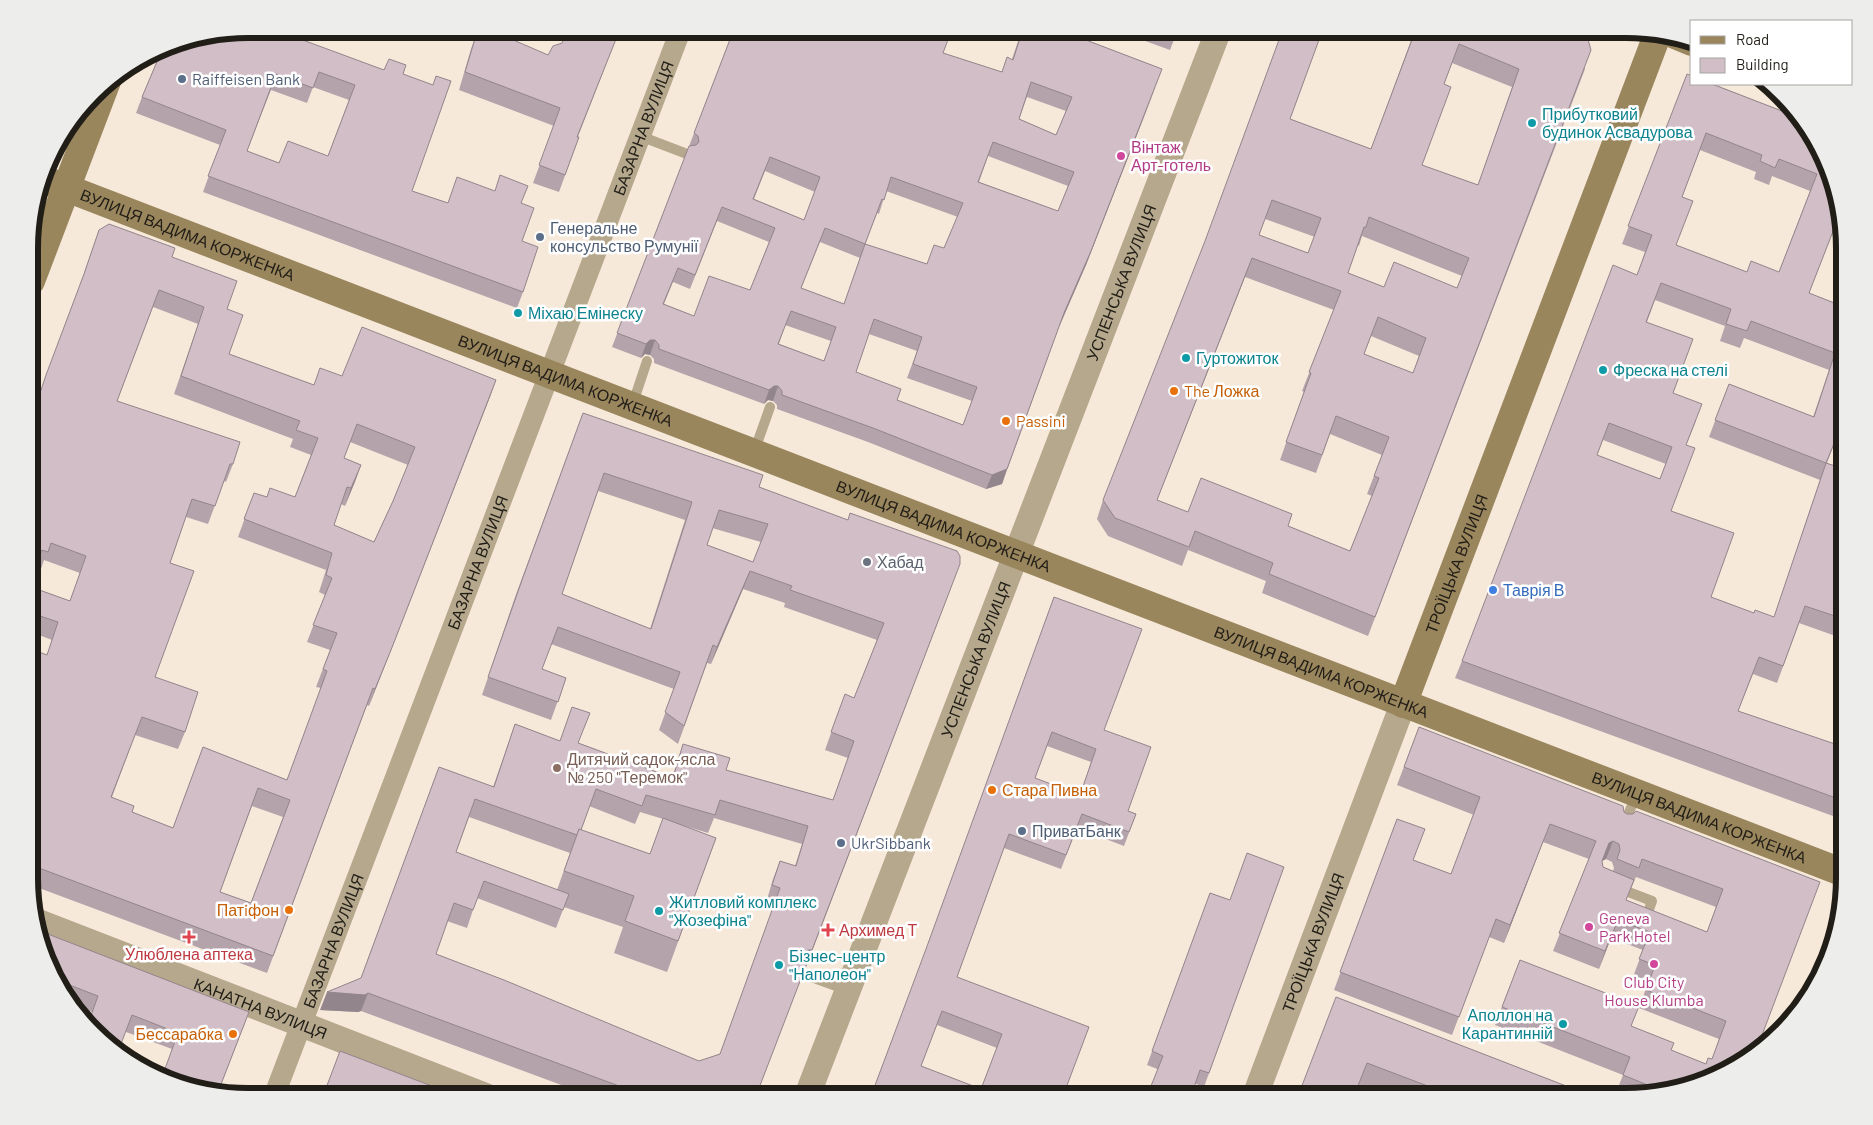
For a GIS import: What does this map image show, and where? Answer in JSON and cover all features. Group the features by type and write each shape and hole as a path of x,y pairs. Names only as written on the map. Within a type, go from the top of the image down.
{"main road":[{"name":"ТРОЇЦЬКА ВУЛИЦЯ","path":"1403,704 1656,40"},
{"path":"38,252 54,184 96,102"},
{"name":"ВУЛИЦЯ ВАДИМА КОРЖЕНКА","path":"54,184 1836,870"}],"street":[{"name":"БАЗАРНА ВУЛИЦЯ","path":"277,1088 548,374 678,38"},
{"name":"УСПЕНСЬКА ВУЛИЦЯ","path":"810,1088 1216,38"},
{"name":"ТРОЇЦЬКА ВУЛИЦЯ","path":"1258,1088 1403,704"},
{"name":"КАНАТНА ВУЛИЦЯ","path":"43,924 466,1088"}],"lane":[{"path":"640,136 686,154"},
{"path":"632,406 647,361"},
{"path":"753,453 770,407"},
{"path":"1623,826 1637,794"},
{"path":"1610,885 1652,901 1648,912"},
{"path":"803,974 847,990"}],"building":[{"path":"234,38 297,38 384,70 389,59 406,65 403,74 433,85 436,76 451,81 412,191 448,203 457,177 495,191 500,175 528,186 521,203 534,208 522,241 538,247 523,292 208,176 226,130 142,97 159,57 193,45","holes":["319,72 355,85 328,156 288,141 279,163 247,151 276,74 313,88"]},
{"path":"475,38 509,38 548,55 553,46 562,43 564,38 616,38 577,137 579,137 565,175 539,165 560,108 465,72"},
{"path":"731,38 949,38 943,53 1002,72 1007,57 1013,60 1020,38 1081,38 1162,69 1091,251 1064,313 1007,469 992,475 873,428 782,395 782,391 778,386 774,386 769,390 659,349 659,345 655,340 650,340 646,344 617,333 689,146 696,145 699,142 698,136 694,133","holes":["1031,82 1072,97 1056,135 1019,119","993,142 1074,172 1058,211 978,182","770,157 820,177 804,220 753,199","891,177 963,203 944,248 934,245 927,264 865,244 882,199 884,200","722,207 775,228 750,290 709,276 694,316 663,304 678,268 695,275","825,228 865,244 844,304 801,288","791,311 836,327 824,361 778,344","874,319 922,337 913,364 977,387 963,425 897,400 901,389 856,372"]},
{"path":"1280,38 1320,38 1290,119 1371,149 1413,38 1588,38 1591,50 1375,617 1269,574 1273,563 1195,531 1189,547 1115,518 1103,500 1205,241","holes":["1459,44 1519,69 1478,185 1422,165 1451,87 1444,84","1272,200 1321,218 1308,253 1259,235","1369,217 1469,258 1457,288 1394,262 1384,287 1348,273","1252,258 1341,291 1309,372 1311,373 1286,442 1322,455 1336,416 1389,437 1374,476 1379,478 1350,551 1288,526 1292,514 1201,478 1188,512 1157,500","1378,317 1426,338 1413,373 1364,354"]},
{"path":"1687,74 1690,75 1690,85 1715,85 1786,113 1800,131 1820,167 1834,220 1835,227 1809,293 1836,304 1836,439 1826,463 1836,466 1836,616 1805,606 1783,666 1759,657 1738,711 1835,744 1836,741 1836,798 1462,661 1613,265 1637,275 1652,235 1628,226","holes":["1706,133 1762,155 1760,161 1775,168 1779,159 1817,174 1779,272 1751,261 1747,272 1676,245 1693,201 1682,197","1661,283 1731,309 1726,324 1747,331 1751,321 1835,353 1814,417 1729,384 1715,420 1826,463 1774,617 1755,610 1754,613 1711,597 1734,533 1671,511 1695,448 1686,445 1702,404 1673,393 1693,339 1646,322","1609,423 1672,447 1660,479 1597,455"]},
{"path":"109,224 175,248 172,257 237,281 227,309 243,315 229,354 314,385 320,368 342,376 362,327 496,380 391,650 375,689 373,688 273,956 38,868 38,652 47,655 58,622 38,615 38,590 70,601 86,556 51,543 48,552 42,550 38,561 38,399 99,230","holes":["159,290 204,307 181,376 300,421 296,430 318,438 295,497 270,488 267,497 254,493 244,519 332,553 326,575 332,578 313,625 337,633 323,669 327,671 287,780 203,747 173,828 132,812 134,806 111,797 142,717 185,732 198,692 155,677 194,571 170,563 192,499 215,506 240,442 117,401","357,424 415,447 374,542 334,525 347,487 351,488 361,465 344,458","258,788 290,800 251,903 220,892"]},
{"path":"583,413 763,475 759,487 848,520 850,513 957,551 960,556 960,564 812,950 803,953 803,958 807,963 759,1088 624,1088 368,993 365,995 327,992 361,978 439,767 494,787 515,724 560,741 572,707 590,713 578,743 673,778 683,744 730,758 726,770 833,800 854,741 831,732 845,694 854,698 884,623 790,590 792,586 750,571 717,647 713,645 684,726 665,712 680,672 558,627 542,669 566,678 558,702 488,677","holes":["604,473 692,502 651,629 562,594","719,510 768,524 753,562 707,545","596,789 642,806 646,795 715,815 720,800 808,826 796,866 780,861 772,885 780,888 720,1054 699,1061 504,980 436,954 454,903 473,910 484,881 563,910 569,894 456,852 475,799 577,835 579,829 581,830"]},
{"path":"1054,597 1142,629 1104,730 1151,747 1128,811 1136,814 1129,832 1082,814 1066,855 1009,834 957,977 1089,1027 1066,1088 981,1088 1002,1034 942,1011 921,1066 978,1088 874,1088","holes":["1052,732 1096,749 1080,795 1035,778"]},
{"path":"1419,727 1623,806 1624,812 1627,814 1633,814 1636,811 1820,882 1761,1037 1742,1052 1706,1072 1651,1086 1623,1075 1630,1057 1502,1007 1520,960 1639,1006 1631,1026 1674,1043 1671,1050 1706,1064 1708,1058 1712,1059 1726,1021 1646,990 1655,965 1639,959 1650,932 1618,920 1605,951 1559,933 1596,841 1550,824 1510,925 1496,919 1459,1017 1340,972 1397,819 1425,829 1413,860 1451,874 1480,797 1404,767","holes":["1613,841 1619,844 1620,850 1617,859 1639,868 1642,859 1723,889 1707,932 1626,900 1634,880 1603,867 1602,861 1609,843"]},
{"path":"663,818 716,838 678,941 625,921 634,896 564,871 579,829 650,854"},
{"path":"1247,853 1284,867 1209,1073 1200,1070 1194,1088 1150,1088 1163,1056 1152,1051 1210,893 1230,900"},
{"path":"45,933 249,1012 220,1086 164,1071 178,1033 132,1015 120,1044 91,1017 98,996 67,984 53,958"},
{"path":"1336,997 1571,1088 1433,1088 1367,1063 1357,1088 1301,1088"},
{"path":"340,1051 437,1088 326,1088"}],"place":[{"name":"Raiffeisen Bank","path":"182,79"},
{"name":"Прибутковий будинок Асвадурова","path":"1532,123"},
{"name":"Вінтаж Арт-готель","path":"1121,156"},
{"name":"Генеральне консульство Румунії","path":"540,237"},
{"name":"Міхаю Емінеску","path":"518,313"},
{"name":"Гуртожиток","path":"1186,358"},
{"name":"Фреска на стелі","path":"1603,370"},
{"name":"The Ложка","path":"1174,391"},
{"name":"Passini","path":"1006,421"},
{"name":"Хабад","path":"867,562"},
{"name":"Таврія В","path":"1493,590"},
{"name":"Дитячий садок-ясла № 250 \"Теремок\"","path":"557,768"},
{"name":"Стара Пивна","path":"992,790"},
{"name":"ПриватБанк","path":"1022,831"},
{"name":"UkrSibbank","path":"841,843"},
{"name":"Патiфон","path":"289,910"},
{"name":"Житловий комплекс \"Жозефіна\"","path":"659,911"},
{"name":"Geneva Park Hotel","path":"1589,927"},
{"name":"Архимед Т","path":"828,930"},
{"name":"Улюблена аптека","path":"189,937"},
{"name":"Club City House Klumba","path":"1654,964"},
{"name":"Бізнес-центр \"Наполеон\"","path":"779,965"},
{"name":"Аполлон на Карантинній","path":"1563,1024"},
{"name":"Бессарабка","path":"233,1034"}]}
